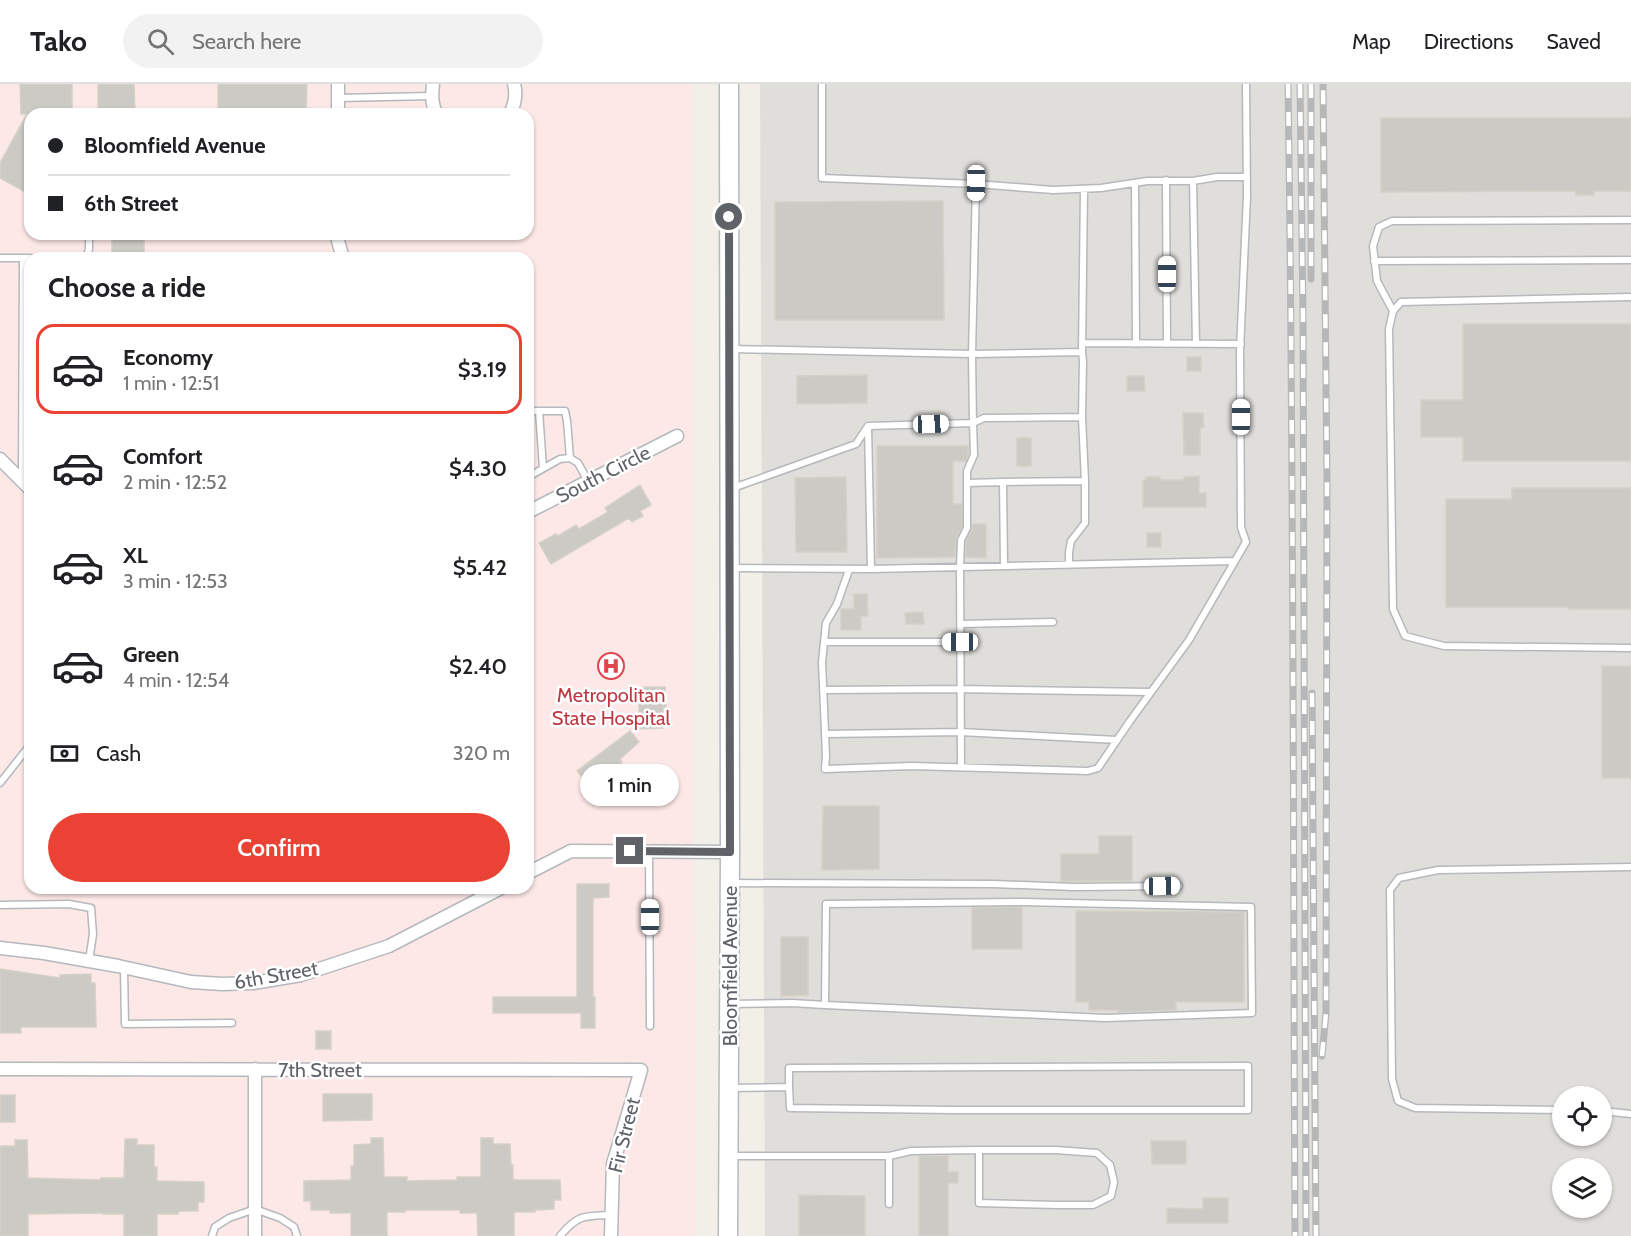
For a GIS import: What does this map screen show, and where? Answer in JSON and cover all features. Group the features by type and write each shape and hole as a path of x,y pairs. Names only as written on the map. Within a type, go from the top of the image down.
{"main road":[{"name":"Bloomfield Avenue","path":"728,1236 729,84"}],"street":[{"path":"338,84 338,108"},
{"path":"513,108 516,92 514,84"},
{"path":"432,90 435,108"},
{"name":"South Circle","path":"534,509 677,436"},
{"path":"0,459 24,483"},
{"path":"534,870 571,851 730,852"},
{"name":"6th Street","path":"0,948 124,967 191,982 253,983 301,975 389,946 489,894"},
{"name":"7th Street","path":"0,1069 641,1070"},
{"path":"255,1069 255,1236"},
{"name":"Fir Street","path":"611,1236 613,1164 641,1070"}],"lane":[{"path":"822,84 822,178 976,183 1053,190 1101,188 1147,181 1193,181 1217,177 1247,177"},
{"path":"849,570 837,604 826,623 822,662 826,734 825,769 912,766 1088,771 1098,768 1189,640 1246,542 1241,527 1241,344 1247,177 1246,84"},
{"path":"338,98 432,90"},
{"path":"1166,180 1167,344"},
{"path":"1193,181 1196,344"},
{"path":"961,767 960,567 961,540 967,528 967,471 974,455 972,354 976,183"},
{"path":"1135,183 1137,344"},
{"path":"1069,565 1071,541 1085,523 1082,417 1084,189"},
{"path":"1393,311 1377,281 1373,246 1379,227 1392,221 1631,220"},
{"path":"0,258 24,258"},
{"path":"1374,261 1631,260"},
{"path":"1631,297 1401,302 1393,311 1389,329 1393,609 1405,636 1443,646 1631,648"},
{"path":"1082,343 1241,344"},
{"path":"729,349 972,354 1082,352"},
{"path":"534,411 565,411 570,458"},
{"path":"539,411 543,468"},
{"path":"868,426 973,423 984,418 1082,417"},
{"path":"729,489 856,444 868,426"},
{"path":"868,426 871,569"},
{"path":"534,473 560,459 570,458 578,463 588,482"},
{"path":"967,483 1085,481"},
{"path":"1003,482 1004,566"},
{"path":"730,568 849,570 1234,561"},
{"path":"960,624 1053,622"},
{"path":"825,642 960,642"},
{"path":"824,690 960,689 1151,692"},
{"path":"826,734 960,732 1117,740"},
{"path":"0,783 24,753"},
{"path":"649,851 650,1026"},
{"path":"1552,1110 1415,1108 1398,1101 1392,1079 1390,890 1399,878 1438,870 1631,867"},
{"path":"730,883 1179,886"},
{"path":"729,1004 792,1003 825,1005 1105,1018 1252,1013 1251,907 1023,902 826,904 825,1005"},
{"path":"0,905 69,904 91,908 93,934 89,961"},
{"path":"124,967 125,1024 232,1023"},
{"path":"1248,1066 1248,1110 1024,1111 790,1108 789,1087 789,1068 1248,1066"},
{"path":"729,1088 789,1087"},
{"path":"1612,1112 1631,1114"},
{"path":"729,1156 889,1156 911,1151 979,1150 1056,1150 1097,1153 1110,1165 1114,1182 1111,1196 1093,1205 979,1203 979,1150"},
{"path":"889,1156 889,1204"},
{"path":"212,1236 215,1227 229,1218 255,1209 287,1222 294,1227 297,1236"},
{"path":"561,1236 575,1220 587,1216 611,1215"}],"shaded area":[{"name":"Metropolitan State Hospital","path":"0,84 692,84 695,1236 0,1236"},
{"path":"760,84 1631,84 1631,1236 765,1236"}],"building":[{"path":"20,84 72,84 72,108 24,108 24,114 21,114"},
{"path":"98,84 134,84 135,108 98,108"},
{"path":"218,84 307,84 306,108 218,108"},
{"path":"1381,118 1631,118 1631,191 1594,191 1594,195 1576,195 1576,191 1381,192"},
{"path":"24,119 24,191 0,178 0,163"},
{"path":"943,201 944,320 775,320 775,202"},
{"path":"112,240 144,240 144,252 112,252"},
{"path":"1463,324 1631,324 1631,461 1463,461 1463,437 1421,437 1421,400 1463,400"},
{"path":"1187,357 1201,357 1201,371 1187,371"},
{"path":"867,375 867,403 797,404 797,376"},
{"path":"1127,376 1144,376 1145,391 1127,391"},
{"path":"1183,413 1203,413 1204,427 1200,430 1200,455 1184,455"},
{"path":"1017,438 1031,438 1031,466 1017,466"},
{"path":"877,446 968,446 966,461 953,461 953,504 962,504 962,527 956,539 955,557 877,558"},
{"path":"1199,476 1199,493 1206,493 1206,507 1143,507 1143,480 1146,480 1146,477 1160,477 1160,480 1184,480 1184,477"},
{"path":"846,477 847,552 796,552 795,478"},
{"path":"640,485 651,505 640,511 643,516 632,522 629,518 551,564 539,543 556,534 558,536 576,525 579,529 608,512 605,508"},
{"path":"1512,488 1631,488 1631,609 1446,607 1446,499 1512,499"},
{"path":"972,524 986,524 986,558 966,557 966,541 972,530"},
{"path":"1147,533 1161,533 1161,547 1147,547"},
{"path":"854,594 867,594 868,616 861,616 861,630 841,630 841,609 854,609"},
{"path":"923,612 924,624 906,624 905,613"},
{"path":"1602,666 1631,666 1631,778 1602,778"},
{"path":"643,687 665,687 666,707 663,707 663,728 639,729 639,701 643,701"},
{"path":"630,731 639,742 620,759 622,762 605,775 608,778 592,790 577,771"},
{"path":"823,806 879,806 879,869 822,870"},
{"path":"1099,836 1132,836 1132,881 1061,881 1061,854 1099,854"},
{"path":"577,884 609,884 609,897 593,898 595,1028 581,1028 581,1013 493,1013 493,997 577,997"},
{"path":"1022,907 1022,949 972,949 972,908"},
{"path":"1076,911 1244,912 1244,1002 1176,1002 1176,1010 1118,1012 1118,1010 1089,1010 1089,1002 1076,1002"},
{"path":"781,937 808,937 808,995 781,996"},
{"path":"0,969 60,978 60,975 91,974 91,983 95,983 96,1027 21,1027 21,1033 0,1033"},
{"path":"316,1031 331,1031 331,1049 316,1049"},
{"path":"323,1094 372,1094 372,1120 323,1121"},
{"path":"0,1095 15,1095 15,1122 0,1122"},
{"path":"371,1138 383,1138 384,1177 407,1177 407,1181 481,1177 481,1138 493,1138 493,1144 510,1144 513,1180 560,1180 561,1200 554,1200 554,1209 514,1212 514,1236 478,1236 477,1213 460,1213 460,1210 405,1210 405,1212 387,1212 387,1236 351,1236 351,1213 311,1210 311,1201 304,1201 304,1181 351,1180 354,1145 371,1144"},
{"path":"125,1139 137,1139 137,1145 154,1145 154,1167 157,1167 157,1181 204,1182 204,1202 198,1202 198,1211 157,1214 157,1236 124,1236 124,1214 103,1213 28,1214 28,1236 0,1236 0,1146 15,1146 15,1140 27,1140 28,1178 101,1180 101,1178 124,1178"},
{"path":"1151,1141 1186,1141 1186,1164 1152,1164"},
{"path":"919,1156 948,1156 948,1172 958,1172 958,1183 948,1183 948,1236 919,1236"},
{"path":"799,1195 865,1196 865,1236 799,1236"},
{"path":"1203,1198 1228,1198 1228,1223 1167,1223 1167,1208 1203,1209"}],"railway":[{"path":"1288,84 1295,1236"},
{"path":"1300,84 1306,1236"},
{"path":"1311,84 1311,279"},
{"path":"1322,1056 1326,1013 1327,482 1323,84"},
{"path":"1312,693 1316,1236"}],"place":[{"name":"Metropolitan State Hospital","path":"611,666"}],"route":[{"path":"630,851 730,852 729,217"}]}
